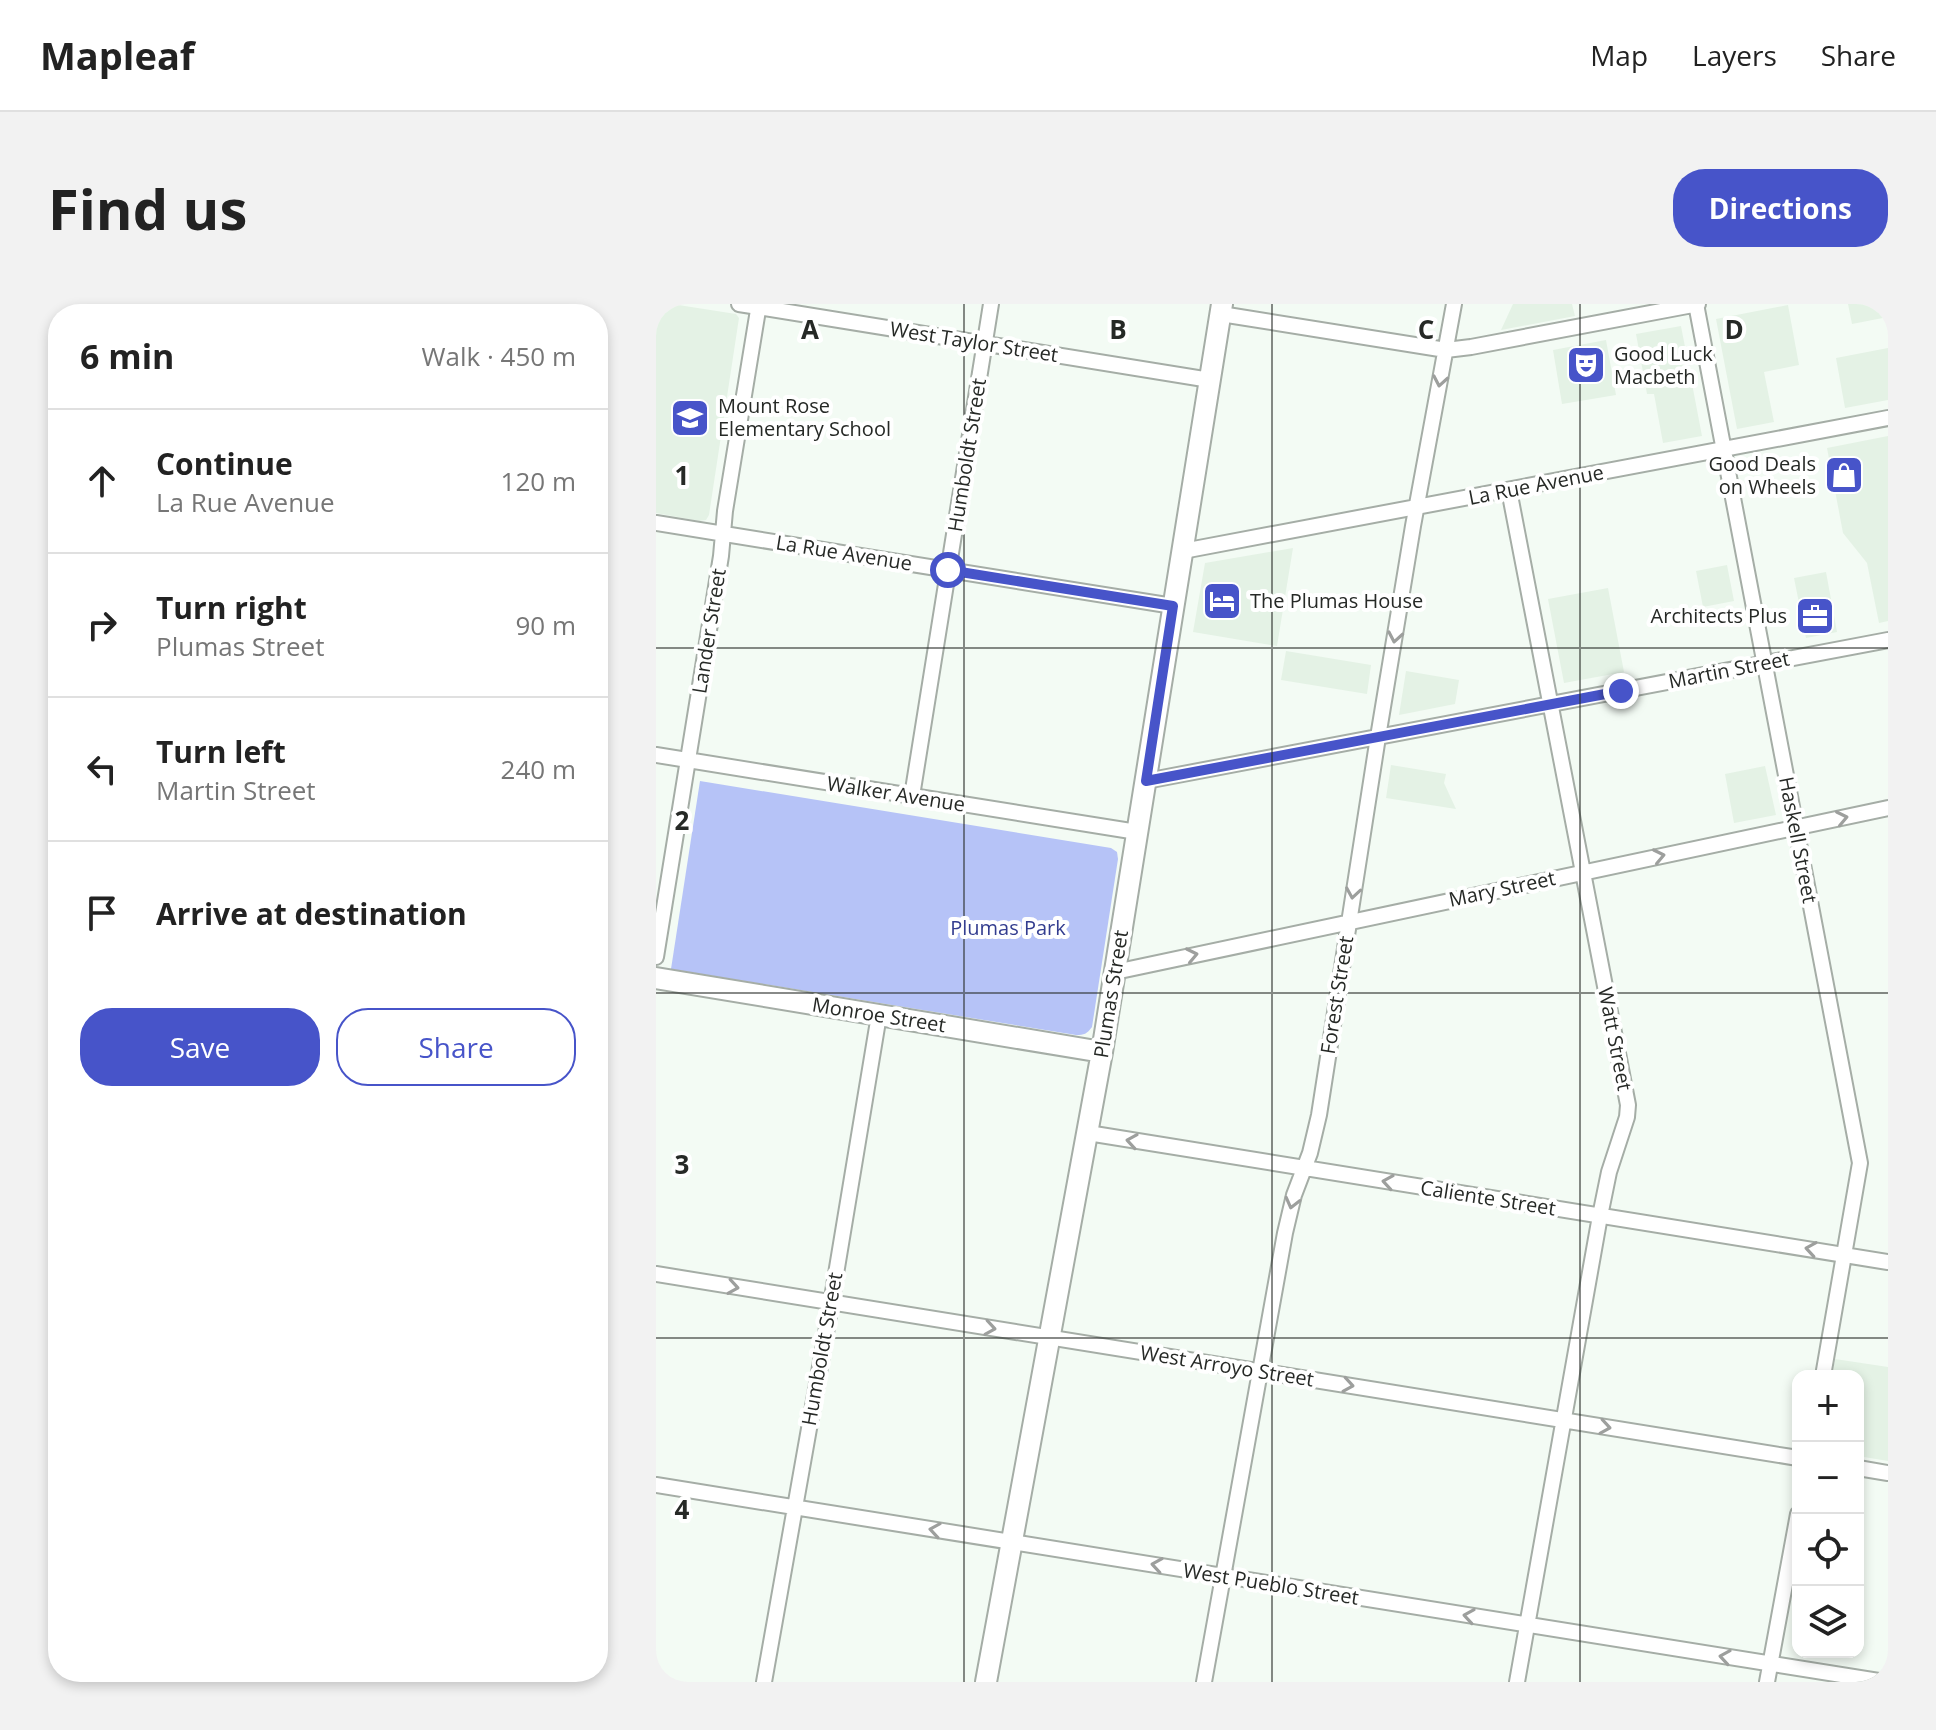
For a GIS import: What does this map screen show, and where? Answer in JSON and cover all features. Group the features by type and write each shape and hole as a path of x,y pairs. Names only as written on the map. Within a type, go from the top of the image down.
{"street":[{"name":"West Taylor Street","path":"739,304 1210,380"},
{"name":"Humboldt Street","path":"912,796 991,304"},
{"name":"Forest Street","path":"1204,1682 1290,1211 1319,1115 1378,737 1454,304"},
{"path":"1222,309 1446,350 1697,304"},
{"name":"Haskell Street","path":"1697,304 1722,450 1860,1163 1824,1370"},
{"name":"Lander Street","path":"656,957 759,306"},
{"name":"Plumas Street","path":"986,1682 1102,1052 1222,309"},
{"name":"La Rue Avenue","path":"1183,551 1888,418"},
{"name":"Watt Street","path":"1509,490 1628,1105 1600,1216 1517,1682"},
{"name":"La Rue Avenue","path":"656,523 1173,606"},
{"name":"Martin Street","path":"1146,781 1888,640"},
{"name":"Walker Avenue","path":"656,755 1137,832"},
{"name":"Mary Street","path":"1115,972 1888,808"},
{"name":"Monroe Street","path":"656,978 1102,1052"},
{"name":"Humboldt Street","path":"764,1682 879,1015"},
{"name":"Caliente Street","path":"1088,1133 1888,1262"},
{"name":"West Arroyo Street","path":"656,1274 1792,1457"},
{"path":"1864,1469 1888,1473"},
{"name":"West Pueblo Street","path":"656,1485 1885,1682"},
{"path":"1767,1682 1792,1546"}],"shaded area":[{"name":"Mount Rose Elementary School","path":"656,304 736,314 739,318 706,520 656,513"},
{"path":"1513,304 1572,304 1575,316 1501,330"},
{"path":"1848,304 1888,304 1888,317 1852,324"},
{"path":"1788,305 1799,365 1764,372 1774,422 1737,429 1716,319"},
{"path":"1681,326 1702,436 1663,443 1654,394 1647,394 1636,334"},
{"path":"1606,340 1616,395 1562,404 1553,350"},
{"path":"1888,348 1888,400 1845,408 1836,358"},
{"path":"1888,436 1888,621 1879,623 1867,563 1843,533 1827,448"},
{"path":"1293,548 1277,646 1193,632 1205,563"},
{"path":"1727,565 1734,601 1703,607 1696,571"},
{"path":"1826,572 1837,632 1806,638 1794,578"},
{"path":"1608,588 1624,672 1564,683 1548,599"},
{"path":"1286,651 1371,665 1367,694 1281,680"},
{"path":"1406,671 1459,680 1455,704 1399,715"},
{"path":"1391,765 1446,774 1444,783 1456,809 1386,798"},
{"path":"1765,766 1776,815 1734,823 1725,774"},
{"path":"1835,1359 1888,1367 1888,1461 1864,1457 1864,1370 1833,1370"}],"green space":[{"name":"Plumas Park","path":"700,781 1111,848 1117,852 1118,859 1092,1027 1085,1034 1076,1035 671,969"}],"place":[{"name":"Good Luck Macbeth","path":"1586,365"},
{"name":"Mount Rose Elementary School","path":"690,418"},
{"name":"Good Deals on Wheels","path":"1844,475"},
{"name":"The Plumas House","path":"1222,601"},
{"name":"Architects Plus","path":"1815,616"}],"route":[{"path":"948,570 1173,606 1146,781 1621,691"}]}
